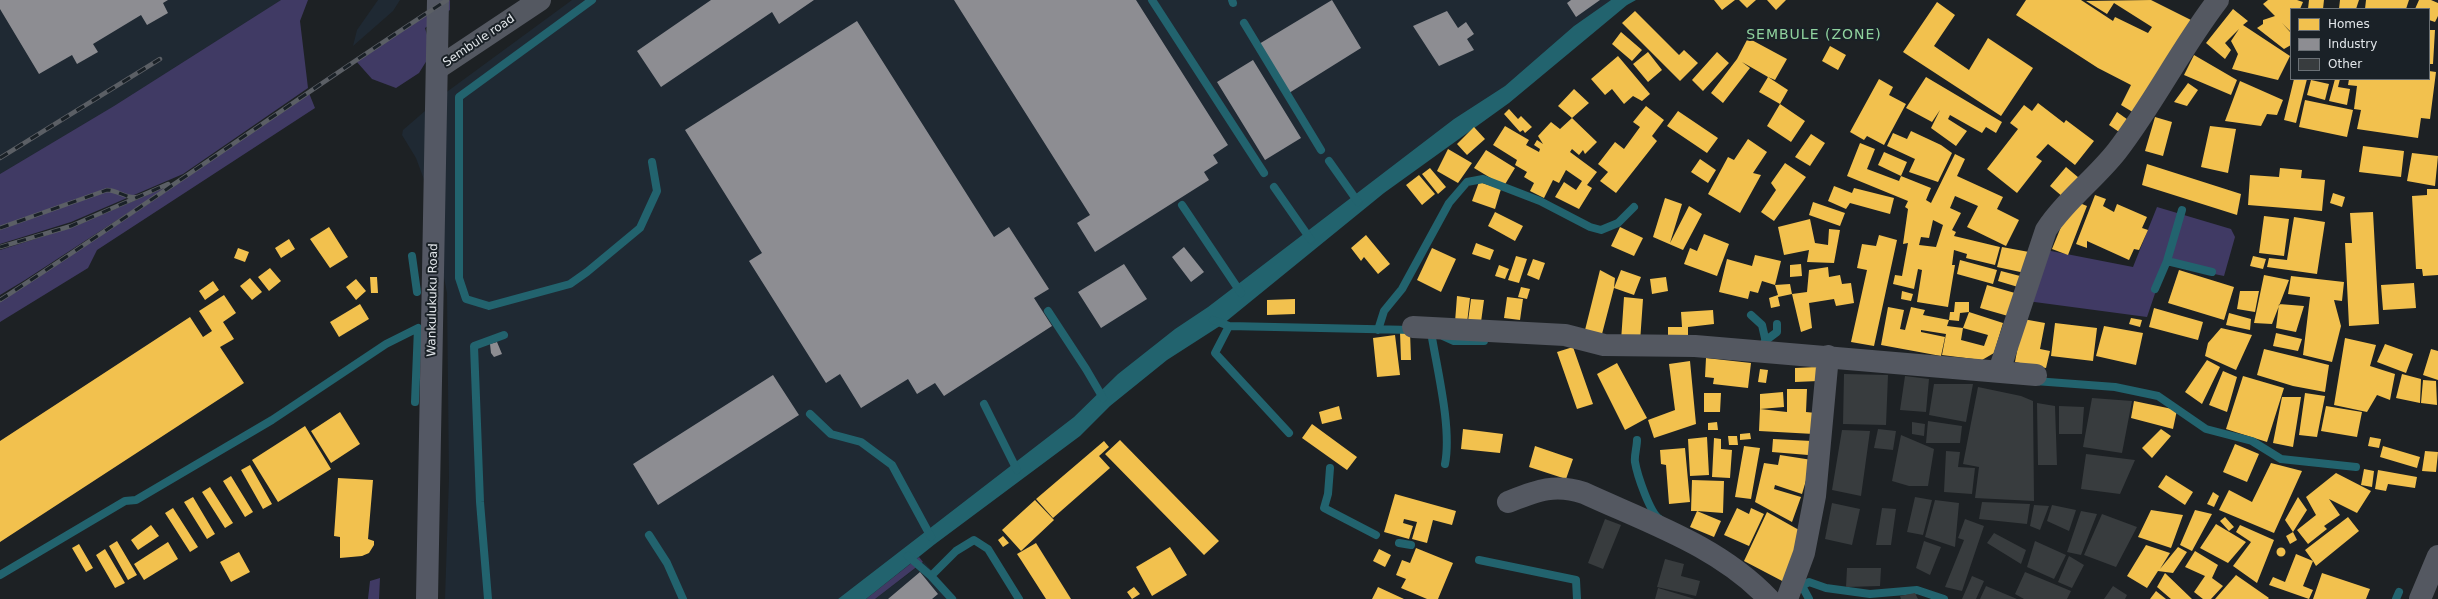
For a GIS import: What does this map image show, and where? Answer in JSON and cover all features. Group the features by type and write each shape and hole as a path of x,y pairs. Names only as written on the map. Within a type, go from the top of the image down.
{"main road":[{"name":"Wankulukuku Road","path":"427,599 438,68 438,0"}],"street":[{"name":"Sembule road","path":"438,68 540,0"},
{"path":"1999,371 2046,230 2057,213 2103,167 2123,143 2189,40 2218,0"},
{"path":"1413,327 1565,335 1604,345 1687,346 1828,356 2036,375"},
{"path":"1787,599 1804,554 1815,496 1828,356"},
{"path":"1508,502 1542,489 1568,488 1584,493 1722,559 1743,574 1769,599"},
{"path":"2420,599 2438,556"}],"shaded area":[{"path":"0,0 281,0 114,106 0,174"},
{"path":"281,0 308,0 300,21 308,88 183,174 71,222 0,244 0,174 114,106"},
{"path":"378,0 400,0 393,11 353,46 357,30"},
{"path":"450,0 450,10 425,28 432,52 419,73 396,88 372,79 356,61"},
{"path":"572,0 1611,0 1574,26 1505,86 1454,119 1208,307 1175,329 1118,374 1074,417 838,599 445,599 449,478 447,293 426,185 416,158 402,135 403,130 448,91"},
{"path":"309,93 315,108 97,250 88,268 0,322 0,301 148,204"},
{"path":"171,185 0,295 0,250 73,227"},
{"path":"2157,207 2231,229 2235,237 2224,276 2165,264 2147,317 2027,301 2046,250 2133,267"},
{"path":"919,557 923,562 875,599 866,599"},
{"path":"924,562 958,599 875,599"},
{"path":"380,578 379,599 368,599 370,581"}],"water":[{"path":"1611,0 1636,0 1627,5 1509,103 1384,193 1223,324 1167,360 1110,406 1080,436 935,544 866,599 838,599 1074,417 1118,374 1175,329 1208,307 1454,119 1505,86 1574,26"}],"building: Homes":[{"path":"1714,0 1735,0 1722,10"},
{"path":"1739,0 1756,0 1747,8"},
{"path":"1767,0 1786,0 1776,10"},
{"path":"2026,0 2081,0 2113,21 2115,17 2148,33 2152,27 2114,3 2107,14 2086,1 2151,0 2193,21 2136,114 2121,105 2131,85 2098,68 2016,15"},
{"path":"2268,0 2297,0 2303,2 2300,8 2290,8 2290,31 2282,23 2290,32 2290,46 2284,49 2257,28 2263,24 2263,20 2275,16 2263,4"},
{"path":"2309,0 2324,0 2323,8 2308,8"},
{"path":"2340,0 2359,0 2356,8 2339,8"},
{"path":"2366,0 2409,0 2406,8 2365,8"},
{"path":"2419,0 2431,0 2438,3 2438,16 2435,22 2430,20 2430,8 2415,8"},
{"path":"1937,2 1955,15 1934,46 1969,70 1988,38 2033,68 2001,116 1903,52"},
{"path":"2233,9 2248,21 2243,25 2290,56 2278,80 2232,69 2238,54 2231,41 2239,29 2225,43 2231,50 2225,59 2206,43"},
{"path":"1635,11 1679,55 1684,50 1698,63 1680,81 1622,23"},
{"path":"2430,30 2435,30 2433,64 2430,64"},
{"path":"1621,32 1642,50 1632,61 1612,44"},
{"path":"1748,38 1787,59 1775,80 1742,62 1750,68 1723,103 1711,93 1737,59"},
{"path":"1830,46 1846,55 1838,70 1822,61"},
{"path":"1648,52 1662,70 1648,82 1633,64"},
{"path":"1717,52 1729,63 1703,91 1692,80"},
{"path":"2194,55 2237,80 2231,95 2184,75"},
{"path":"1618,56 1650,94 1642,101 1633,96 1624,104 1612,89 1605,95 1591,79"},
{"path":"2430,71 2436,72 2430,119 2421,118 2418,138 2357,129 2361,110 2354,109 2357,86 2348,85 2349,80 2430,80"},
{"path":"1768,77 1788,90 1780,104 1759,92"},
{"path":"1926,77 2002,122 1996,133 1986,127 1982,133 1950,115 1948,119 1967,131 1956,146 1931,128 1940,110 1932,122 1906,108"},
{"path":"1879,79 1893,87 1889,95 1906,104 1884,145 1867,136 1864,140 1850,132"},
{"path":"2294,80 2307,80 2296,123 2284,120"},
{"path":"2311,80 2329,84 2325,100 2307,95"},
{"path":"2335,80 2340,80 2338,87 2350,89 2347,105 2329,101"},
{"path":"2240,81 2283,100 2277,115 2267,114 2261,126 2225,121"},
{"path":"2188,83 2198,90 2187,106 2174,102"},
{"path":"1574,89 1589,103 1572,118 1558,106"},
{"path":"2305,100 2353,110 2347,137 2299,127"},
{"path":"2038,103 2064,123 2066,120 2094,141 2075,165 2048,144 2036,157 2042,161 2017,193 1987,169 2018,129 2010,123 2024,105 2032,111"},
{"path":"1780,104 1805,121 1791,142 1767,126"},
{"path":"1646,106 1664,120 1652,136 1657,141 1616,193 1600,181 1608,172 1598,164 1615,142 1624,149 1640,127 1633,122"},
{"path":"1509,109 1518,119 1521,116 1532,127 1525,133 1523,130 1520,132 1504,114"},
{"path":"1678,111 1718,138 1707,153 1667,126"},
{"path":"2117,112 2131,122 2122,134 2109,125"},
{"path":"2155,117 2172,122 2163,156 2145,151"},
{"path":"1572,118 1597,142 1585,154 1583,150 1579,155 1572,149 1570,152 1597,172 1587,185 1592,188 1579,209 1555,197 1564,182 1576,190 1582,181 1566,170 1559,183 1553,180 1544,198 1530,191 1534,183 1524,177 1527,172 1515,165 1517,160 1493,145 1505,126 1529,140 1526,145 1539,152 1540,149 1534,145 1537,140 1543,144 1538,136 1551,122 1560,129"},
{"path":"2210,126 2236,129 2228,173 2201,167"},
{"path":"1474,127 1485,139 1467,155 1457,144"},
{"path":"1911,131 1941,145 1952,153 1938,182 1909,172 1915,159 1887,146 1893,133 1907,139"},
{"path":"1811,134 1825,143 1810,166 1795,157"},
{"path":"1748,139 1767,152 1753,173 1761,175 1740,213 1708,194 1728,157 1734,160"},
{"path":"1860,143 1875,149 1867,169 1899,181 1901,176 1931,188 1926,200 1931,203 1955,154 1965,159 1957,176 2003,197 1997,209 2019,220 2006,246 1967,227 1978,206 1955,196 1950,208 1961,213 1952,230 1956,232 1954,236 2000,247 1995,265 1966,258 1967,254 1954,250 1952,265 1955,265 1948,307 1917,302 1922,270 1918,269 1914,289 1893,284 1895,275 1902,276 1908,243 1903,244 1908,209 1905,207 1908,201 1847,176","holes":["1933,220 1943,225 1936,247 1919,245 1921,237 1929,238"]},
{"path":"2363,146 2404,151 2401,177 2359,172"},
{"path":"1448,149 1472,163 1458,183 1437,171"},
{"path":"1486,150 1515,168 1504,186 1474,168"},
{"path":"1884,152 1907,162 1901,176 1878,165"},
{"path":"2412,153 2438,156 2435,186 2407,181"},
{"path":"1700,159 1716,170 1708,183 1691,172"},
{"path":"1785,163 1806,177 1774,221 1761,212 1776,190 1771,183"},
{"path":"2147,164 2241,194 2237,215 2142,185"},
{"path":"2066,167 2079,178 2063,197 2050,186"},
{"path":"1430,168 1446,187 1438,194 1422,174"},
{"path":"2280,168 2302,170 2301,178 2325,180 2322,211 2248,205 2250,175 2279,177"},
{"path":"1419,175 1435,194 1422,205 1406,185"},
{"path":"1479,182 1501,189 1495,209 1472,201"},
{"path":"1834,186 1852,193 1854,188 1894,198 1890,214 1850,203 1846,209 1828,201"},
{"path":"2427,189 2438,189 2438,275 2423,276 2422,269 2416,269 2412,196 2427,195"},
{"path":"2333,193 2345,197 2342,207 2330,203"},
{"path":"2095,195 2106,199 2103,206 2114,212 2117,204 2147,217 2142,228 2148,230 2139,250 2134,249 2129,260 2087,241 2087,248 2076,244"},
{"path":"1665,198 1682,204 1670,243 1689,206 1702,214 1683,250 1653,237"},
{"path":"2072,200 2087,206 2068,255 2052,249"},
{"path":"1813,202 1845,213 1840,226 1809,215"},
{"path":"1495,212 1523,226 1515,241 1488,226"},
{"path":"2373,212 2379,324 2349,326 2345,243 2352,243 2350,213"},
{"path":"2264,216 2289,219 2284,256 2259,253"},
{"path":"2294,217 2325,222 2317,274 2267,267 2269,258 2287,260"},
{"path":"1810,219 1815,243 1828,245 1829,229 1840,230 1834,263 1807,262 1809,250 1784,255 1778,227"},
{"path":"329,227 348,257 330,268 310,239"},
{"path":"1620,227 1643,238 1634,256 1611,246"},
{"path":"1704,234 1729,244 1717,276 1684,264 1690,248 1697,251"},
{"path":"1366,235 1390,264 1378,274 1364,257 1361,261 1351,248"},
{"path":"1879,235 1897,240 1874,346 1851,342 1867,270 1857,268 1862,244 1876,246"},
{"path":"289,239 295,249 281,258 275,248"},
{"path":"1476,243 1494,250 1490,260 1472,254"},
{"path":"2002,247 2029,252 2025,273 1997,267"},
{"path":"238,248 249,252 245,262 234,258"},
{"path":"1432,248 1456,259 1441,292 1417,280"},
{"path":"1755,255 1781,261 1775,285 1762,281 1758,293 1750,291 1748,299 1719,292 1727,259 1752,266"},
{"path":"1516,256 1527,259 1519,283 1508,280"},
{"path":"2253,256 2266,259 2263,269 2250,266"},
{"path":"1533,259 1545,263 1539,280 1527,275"},
{"path":"1960,260 1997,270 1993,284 1957,274"},
{"path":"1801,264 1802,276 1790,277 1790,265"},
{"path":"1499,265 1509,269 1505,279 1495,276"},
{"path":"1828,267 1829,277 1840,275 1842,284 1851,283 1854,303 1836,306 1834,299 1809,303 1812,328 1801,332 1792,294 1807,292 1809,270"},
{"path":"270,268 281,281 269,291 258,277"},
{"path":"1600,270 1615,278 1614,288 1602,334 1585,330"},
{"path":"1621,270 1641,277 1634,295 1614,288"},
{"path":"2179,270 2234,287 2224,320 2168,303"},
{"path":"2001,271 2020,276 2018,287 1998,281"},
{"path":"2264,275 2289,280 2272,324 2254,323"},
{"path":"2291,276 2344,282 2342,301 2334,300 2341,326 2332,362 2303,355 2310,297 2288,294"},
{"path":"370,277 377,277 378,293 371,293"},
{"path":"1666,277 1668,291 1652,294 1650,279"},
{"path":"250,278 262,292 252,300 240,286"},
{"path":"356,279 366,291 356,300 346,287"},
{"path":"213,281 219,290 205,300 199,291"},
{"path":"2414,283 2416,308 2383,310 2381,285"},
{"path":"1790,284 1792,294 1778,297 1780,306 1771,308 1769,298 1778,295 1775,285"},
{"path":"1987,285 2015,293 2008,316 1980,308"},
{"path":"1521,287 1530,289 1527,299 1518,297"},
{"path":"1902,291 1913,294 1911,301 1901,299"},
{"path":"2240,291 2259,291 2255,312 2237,309"},
{"path":"224,295 236,313 223,322 234,339 220,347 244,383 0,542 0,441 190,317 203,337 212,331 199,311"},
{"path":"1457,296 1470,298 1467,323 1455,322"},
{"path":"1507,297 1523,299 1520,320 1504,318"},
{"path":"1624,297 1643,299 1640,342 1621,341"},
{"path":"1295,299 1295,314 1267,315 1267,300"},
{"path":"1471,299 1484,300 1481,322 1468,321"},
{"path":"1955,302 1969,302 1969,312 1960,313 1959,321 1949,320 1950,312 1954,312"},
{"path":"360,304 369,319 339,337 330,322"},
{"path":"2279,304 2304,306 2296,332 2276,328"},
{"path":"1888,307 1904,310 1900,329 1905,330 1911,307 1925,310 1923,315 1949,320 1947,326 1963,328 1969,312 2003,323 1994,353 1982,360 1942,355 1946,334 1921,330 1921,332 1945,337 1941,356 1881,345","holes":["1963,328 1988,335 1984,346 1961,340"]},
{"path":"2154,308 2203,322 2198,340 2149,327"},
{"path":"1713,310 1714,324 1688,327 1688,337 1668,337 1668,327 1682,327 1681,312"},
{"path":"2229,313 2251,319 2250,330 2226,325"},
{"path":"2131,318 2142,320 2140,327 2129,324"},
{"path":"2023,319 2045,323 2040,349 2050,351 2046,368 2015,362"},
{"path":"2055,323 2097,328 2093,361 2051,356"},
{"path":"2104,326 2143,333 2136,365 2096,356"},
{"path":"2221,328 2252,335 2236,370 2205,356 2208,343"},
{"path":"1400,332 1410,332 1411,360 1401,360"},
{"path":"2276,333 2302,339 2298,351 2273,346"},
{"path":"1395,335 1400,375 1377,377 1373,338"},
{"path":"2345,338 2376,345 2370,366 2395,374 2390,400 2377,395 2367,412 2334,405"},
{"path":"2385,344 2413,354 2406,373 2377,362"},
{"path":"1573,347 1593,404 1577,409 1557,352"},
{"path":"2264,349 2329,365 2325,392 2293,386 2257,375"},
{"path":"2431,349 2438,351 2438,380 2423,375"},
{"path":"1706,358 1751,363 1748,388 1713,384 1714,378 1705,377"},
{"path":"2207,360 2220,367 2202,404 2185,392"},
{"path":"1690,361 1696,424 1654,438 1648,420 1675,410 1669,364"},
{"path":"1617,363 1647,418 1625,430 1597,374"},
{"path":"1818,367 1818,381 1795,382 1795,368"},
{"path":"1760,369 1768,370 1766,383 1758,382"},
{"path":"2223,371 2237,377 2227,412 2209,405"},
{"path":"2402,374 2421,379 2420,403 2396,398"},
{"path":"2243,376 2284,388 2267,442 2226,429"},
{"path":"2423,380 2436,381 2437,405 2421,403"},
{"path":"1787,389 1807,389 1806,412 1816,413 1814,434 1759,431 1760,409 1787,412"},
{"path":"1783,392 1784,407 1760,409 1760,394"},
{"path":"1704,393 1721,393 1720,412 1704,412"},
{"path":"2305,393 2325,396 2317,437 2299,435"},
{"path":"2282,397 2301,397 2293,447 2273,443"},
{"path":"2134,401 2177,410 2173,429 2131,418"},
{"path":"1339,406 1342,419 1322,424 1319,412"},
{"path":"2326,406 2362,412 2357,437 2321,431"},
{"path":"340,412 360,444 331,463 311,431"},
{"path":"1717,422 1718,430 1708,430 1708,423"},
{"path":"1312,424 1357,457 1347,470 1302,438"},
{"path":"305,426 331,469 278,502 252,460"},
{"path":"1463,429 1503,434 1500,453 1461,449"},
{"path":"2161,429 2171,436 2152,458 2142,448"},
{"path":"1750,433 1751,439 1740,440 1740,434"},
{"path":"1728,436 1737,436 1738,445 1729,445"},
{"path":"1707,437 1709,475 1690,476 1688,439"},
{"path":"2370,437 2381,439 2379,448 2368,446"},
{"path":"1714,438 1721,439 1721,449 1732,450 1730,478 1712,477"},
{"path":"1773,439 1812,441 1808,455 1772,452"},
{"path":"1120,440 1219,541 1204,555 1105,454"},
{"path":"1104,441 1109,447 1099,456 1110,468 1053,518 1036,499"},
{"path":"2235,444 2259,454 2247,482 2223,472"},
{"path":"1535,446 1573,459 1566,479 1529,467"},
{"path":"1744,446 1760,448 1751,499 1735,497"},
{"path":"2383,446 2420,457 2417,468 2380,457"},
{"path":"1685,448 1690,502 1669,504 1666,465 1661,464 1660,450"},
{"path":"2425,451 2438,452 2436,472 2422,471"},
{"path":"1780,455 1812,460 1802,494 1775,485 1774,489 1801,497 1792,522 1755,502 1764,463 1778,465"},
{"path":"2271,463 2302,471 2274,533 2219,510 2229,490 2252,502"},
{"path":"250,465 272,504 263,509 241,470"},
{"path":"2364,469 2374,471 2372,487 2361,485"},
{"path":"2378,470 2417,477 2415,488 2388,484 2386,491 2375,489"},
{"path":"2336,473 2371,491 2357,513 2329,499 2340,515 2324,526 2327,529 2308,544 2297,530 2316,515 2306,497"},
{"path":"2166,475 2193,492 2185,505 2158,487"},
{"path":"231,476 253,512 245,517 223,481"},
{"path":"338,478 373,480 368,539 374,541 374,545 369,553 362,556 340,558 340,537 334,536"},
{"path":"1692,480 1724,481 1723,513 1691,511"},
{"path":"210,487 233,523 225,528 202,492"},
{"path":"2213,492 2219,496 2214,507 2207,504"},
{"path":"1395,494 1456,511 1452,525 1433,520 1427,543 1412,539 1417,522 1404,519 1403,523 1413,526 1409,539 1384,532"},
{"path":"193,497 215,534 207,539 184,502"},
{"path":"2298,497 2307,510 2293,532 2285,520"},
{"path":"1035,500 1054,520 1021,551 1002,530"},
{"path":"173,508 198,547 190,552 165,513"},
{"path":"1737,508 1749,514 1751,508 1764,514 1749,546 1724,535"},
{"path":"2151,510 2183,515 2171,548 2138,537"},
{"path":"2195,510 2212,514 2192,551 2180,545"},
{"path":"1697,511 1721,521 1714,537 1690,527"},
{"path":"1767,512 1799,530 1786,583 1744,561"},
{"path":"2225,517 2234,527 2229,531 2220,521"},
{"path":"2348,517 2359,531 2316,566 2305,550"},
{"path":"2216,524 2246,542 2228,563 2200,548"},
{"path":"151,525 159,536 138,550 131,540"},
{"path":"2240,525 2274,540 2257,583 2233,566 2251,542 2236,532"},
{"path":"2293,532 2297,540 2290,544 2286,536"},
{"path":"1003,536 1009,543 1003,547 998,540"},
{"path":"117,541 137,575 128,580 109,546"},
{"path":"168,542 178,559 144,580 134,564"},
{"path":"1036,543 1071,599 1046,599 1017,554"},
{"path":"79,544 93,568 86,572 72,548"},
{"path":"2146,545 2170,553 2160,569 2178,547 2187,552 2173,573 2158,571 2147,588 2127,576"},
{"path":"1170,547 1187,575 1152,596 1136,567"},
{"path":"1416,548 1453,563 1438,599 1427,599 1401,588 1406,579 1396,575 1402,560 1410,563"},
{"path":"2279,548 2283,548 2285,552 2283,556 2279,556 2277,554 2277,550"},
{"path":"105,549 125,583 115,588 96,555"},
{"path":"1379,549 1391,555 1385,567 1373,561"},
{"path":"2195,551 2218,565 2212,578 2223,586 2211,599 2203,599 2194,592 2205,576 2185,567"},
{"path":"239,552 250,572 231,582 220,562"},
{"path":"2296,554 2313,561 2303,586 2313,590 2309,599 2269,585 2273,577 2285,582"},
{"path":"2165,573 2192,599 2171,599 2157,587"},
{"path":"2322,573 2370,589 2366,599 2313,599"},
{"path":"2236,575 2269,598 2215,599"},
{"path":"1134,587 1140,594 1132,599 1127,592"},
{"path":"1378,587 1404,599 1372,599"},
{"path":"2156,591 2166,599 2150,599"}],"building: Industry":[{"path":"0,0 168,0 163,3 168,13 147,25 141,15 93,44 98,52 77,64 72,55 39,74 0,9"},
{"path":"711,0 814,0 779,24 772,12 661,87 637,51"},
{"path":"954,0 1136,0 1228,145 1213,155 1218,163 1204,172 1209,180 1095,252 1077,223 1090,215"},
{"path":"1332,0 1361,48 1289,93 1259,44"},
{"path":"1571,0 1600,0 1576,17 1567,3"},
{"path":"1447,11 1458,28 1466,22 1474,34 1467,39 1474,50 1439,66 1413,26"},
{"path":"857,21 994,237 1009,227 1049,289 1034,298 1052,326 944,396 935,383 917,394 908,379 861,408 840,374 826,383 749,261 762,253 685,130"},
{"path":"1253,60 1301,138 1265,160 1217,82"},
{"path":"1184,247 1204,272 1191,282 1172,257"},
{"path":"1124,264 1147,299 1101,328 1078,292"},
{"path":"497,342 502,354 494,357 491,353 490,344"},
{"path":"773,375 799,415 658,505 633,464"},
{"path":"920,572 938,594 932,599 888,599"}],"building: Other":[{"path":"1844,374 1888,375 1886,425 1843,424"},
{"path":"1905,376 1929,379 1926,412 1900,410"},
{"path":"1934,384 1973,384 1966,422 1929,415"},
{"path":"1978,387 2021,396 2033,401 2034,501 1975,498 1979,467 1963,464"},
{"path":"2092,398 2132,401 2122,453 2083,447"},
{"path":"2037,403 2055,406 2057,465 2038,465"},
{"path":"2059,406 2084,407 2082,434 2059,434"},
{"path":"1928,421 1962,426 1960,443 1926,443"},
{"path":"1912,422 1925,424 1924,436 1912,434"},
{"path":"1878,429 1896,431 1893,450 1874,448"},
{"path":"1842,430 1870,431 1861,496 1832,490"},
{"path":"1901,435 1934,449 1928,486 1909,486 1892,481"},
{"path":"1946,451 1960,452 1958,467 1975,468 1972,494 1944,492"},
{"path":"2086,454 2135,460 2120,494 2081,489"},
{"path":"1915,497 1932,500 1923,535 1907,532"},
{"path":"1935,500 1959,503 1955,547 1925,537"},
{"path":"1982,502 2030,504 2027,524 1979,519"},
{"path":"1832,503 1860,509 1852,545 1825,539"},
{"path":"2034,505 2049,506 2040,530 2030,526"},
{"path":"2052,505 2076,510 2069,531 2047,521"},
{"path":"1882,508 1896,509 1891,545 1876,545"},
{"path":"2081,511 2097,514 2081,555 2067,552"},
{"path":"2102,514 2137,527 2116,567 2084,555"},
{"path":"1605,519 1621,525 1603,569 1588,563"},
{"path":"1965,519 1984,526 1962,591 1945,587 1964,540 1958,538"},
{"path":"1994,533 2026,550 2021,564 1987,543"},
{"path":"1924,541 1941,547 1930,575 1916,568"},
{"path":"2035,541 2066,555 2054,579 2027,567"},
{"path":"2069,556 2084,565 2072,588 2058,582"},
{"path":"1665,559 1684,564 1681,576 1700,581 1696,596 1657,587"},
{"path":"1847,568 1881,568 1880,586 1846,587"},
{"path":"2025,572 2071,591 2067,599 2024,599 2015,594"},
{"path":"1972,576 1984,581 1976,599 1962,599"},
{"path":"1986,586 2017,599 1980,599"},
{"path":"2113,586 2127,595 2125,599 2104,599"},
{"path":"1658,588 1695,599 1655,599"},
{"path":"1915,593 1918,599 1901,599 1900,596"}],"waterway":[{"path":"592,0 459,97 459,278 466,299 489,306 570,284 587,272 640,228 657,191 652,162"},
{"path":"1152,0 1264,173"},
{"path":"1244,23 1321,150"},
{"path":"1329,161 1358,202"},
{"path":"1378,330 1384,311 1402,289 1449,203 1467,182 1483,179 1540,201 1590,227 1601,230 1618,223 1634,207"},
{"path":"1274,187 1311,240"},
{"path":"1182,205 1241,293"},
{"path":"2155,289 2167,261 2182,210"},
{"path":"412,256 417,292"},
{"path":"2167,261 2212,272"},
{"path":"1048,311 1103,398"},
{"path":"1751,315 1762,325 1768,351"},
{"path":"1213,320 1229,326 1412,330"},
{"path":"1765,341 1777,332 1777,324"},
{"path":"1229,326 1215,353 1289,433"},
{"path":"0,575 125,501 136,500 272,420 386,344 418,328 415,402"},
{"path":"1431,332 1440,381 1447,433 1445,464"},
{"path":"488,599 480,502 474,346 504,335"},
{"path":"1443,336 1454,341 1484,341"},
{"path":"2035,381 2115,387 2158,396 2206,429 2252,441 2281,459 2356,467"},
{"path":"984,404 1017,470"},
{"path":"810,414 831,434 861,442 892,465 931,537"},
{"path":"1637,440 1635,460 1638,475 1648,502 1656,516 1660,519"},
{"path":"1330,468 1328,494 1324,508 1376,535"},
{"path":"649,535 667,563 683,599"},
{"path":"931,576 956,551 974,540 988,549 1019,599"},
{"path":"1399,543 1411,545"},
{"path":"908,556 931,576 952,599"},
{"path":"1479,560 1576,580 1577,599"},
{"path":"1809,599 1802,586 1809,582 1826,588 1870,594 1917,590 1944,599"},
{"path":"2396,599 2399,592"}],"railway":[{"path":"0,300 447,0"},
{"path":"0,158 160,59"},
{"path":"0,247 71,226 168,184"},
{"path":"0,228 107,190 115,191 129,197 137,197"}],"district":[{"name":"SEMBULE (ZONE)","path":"1814,35"}]}
